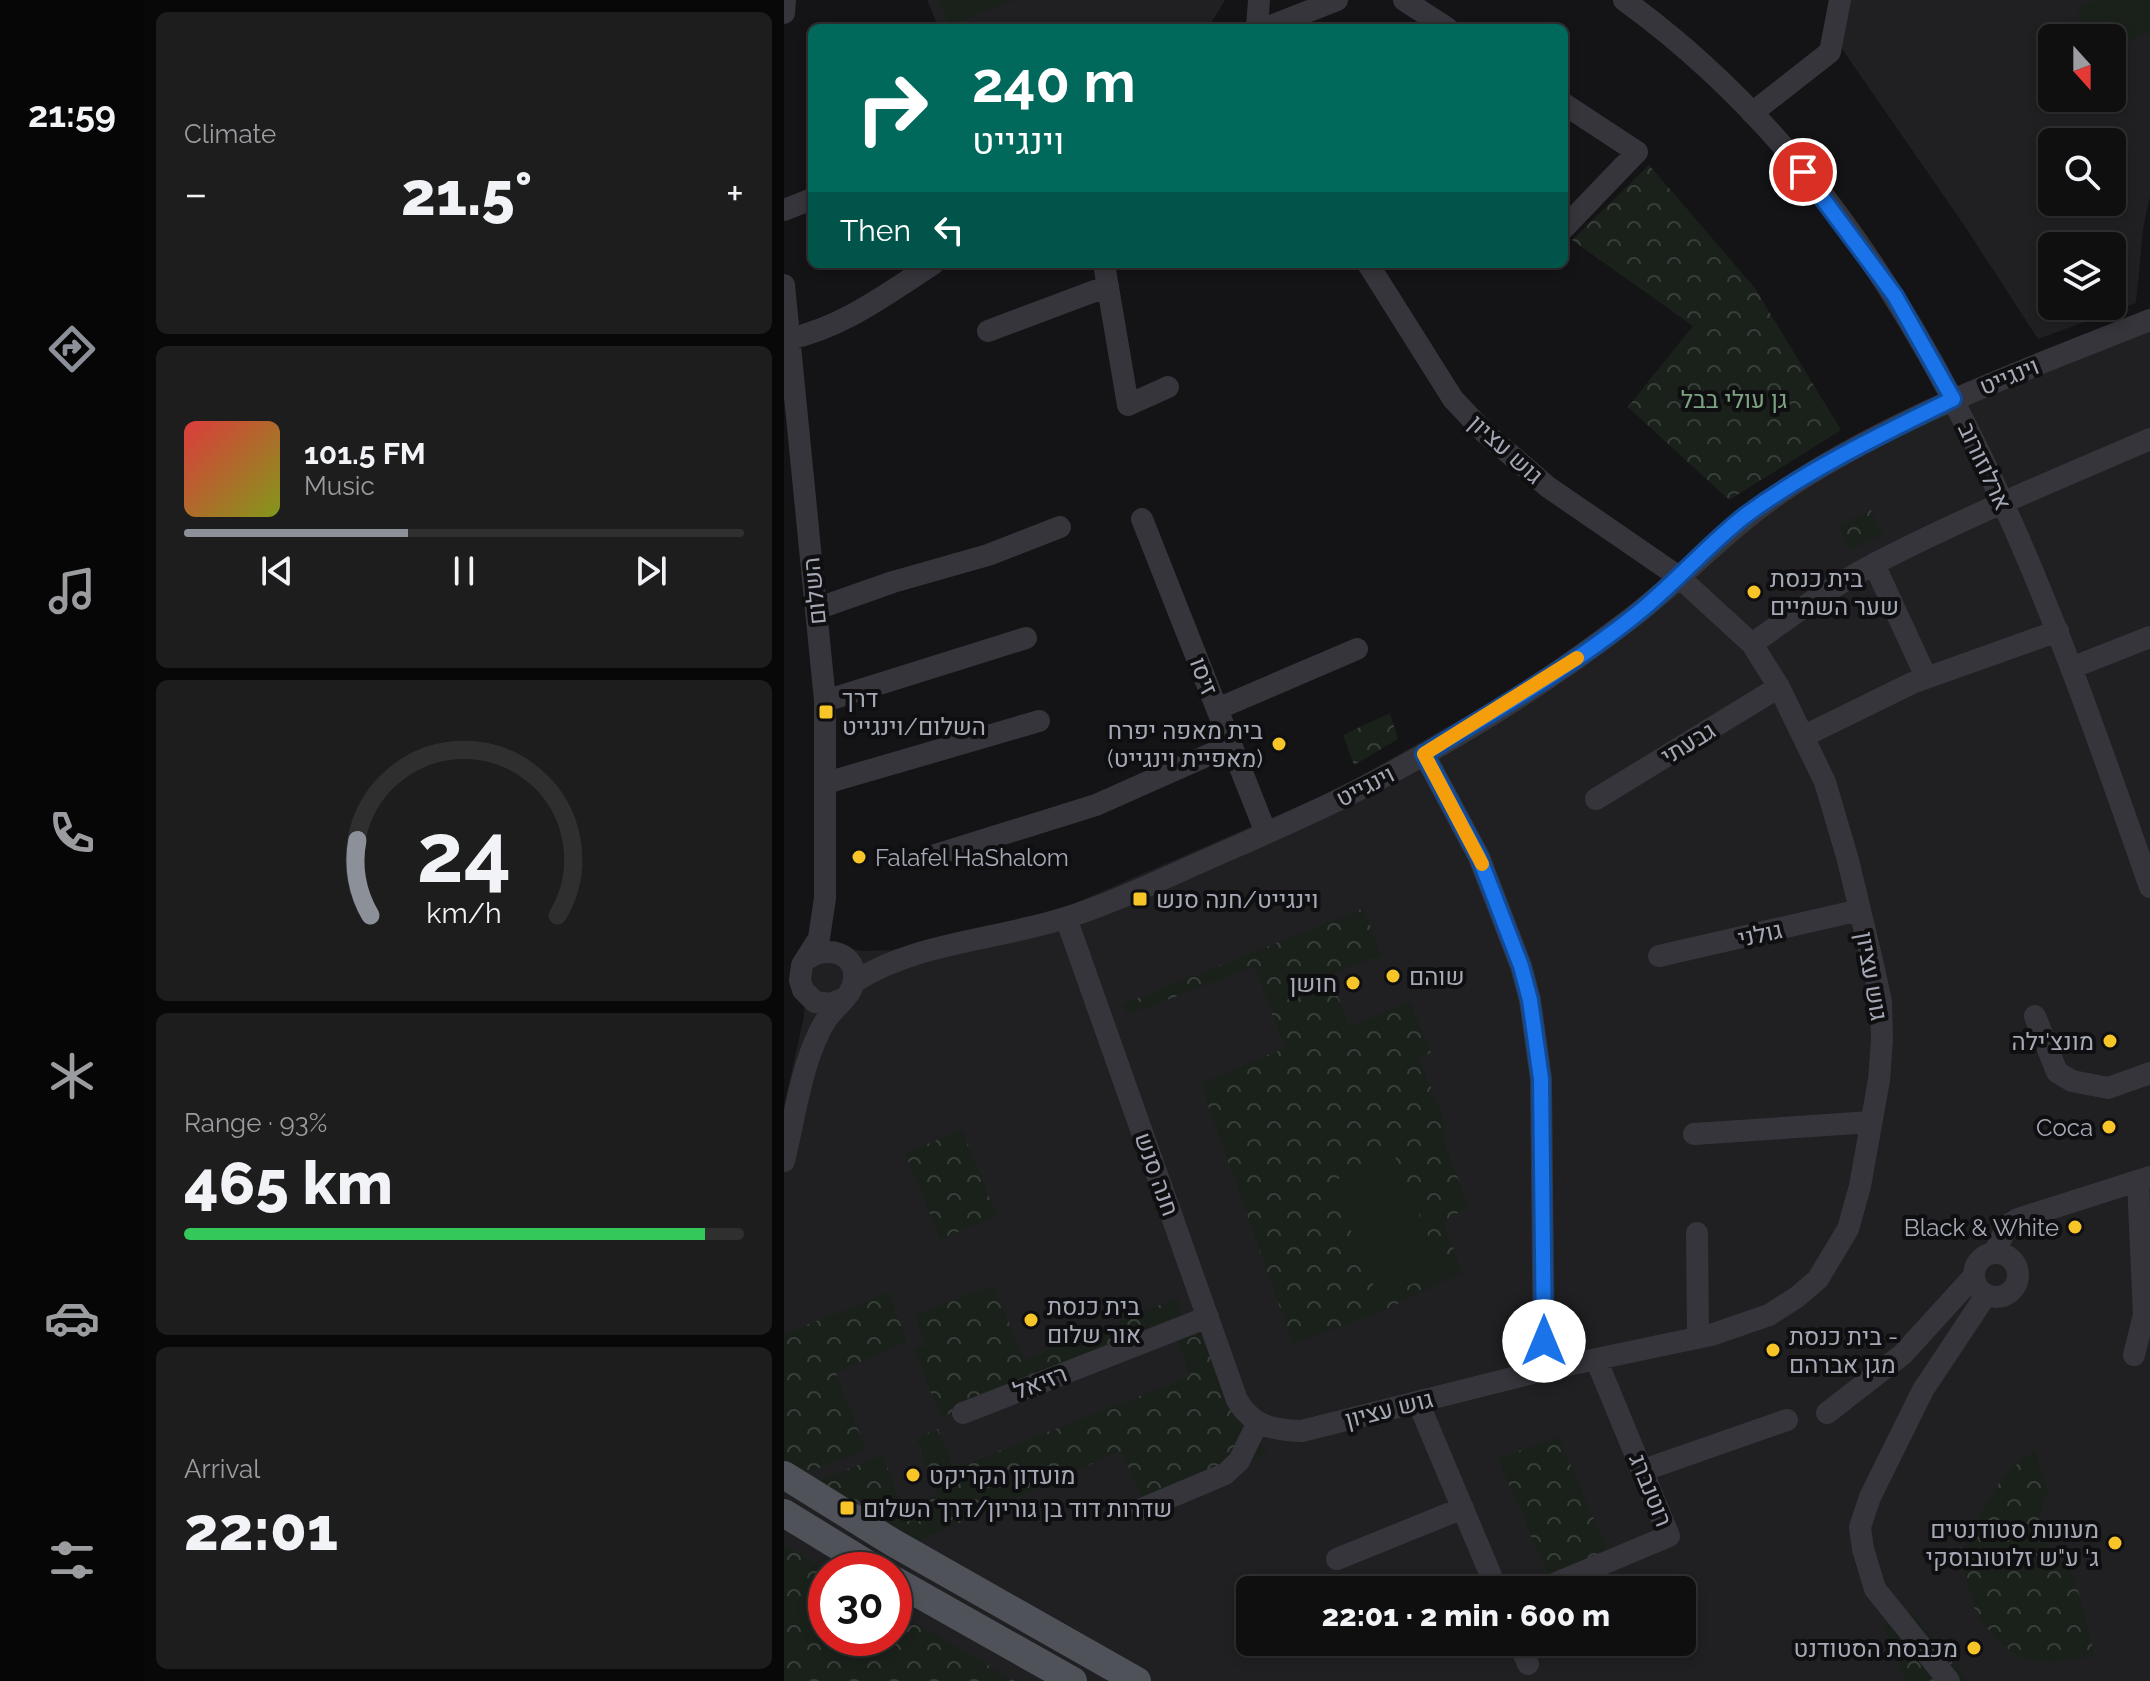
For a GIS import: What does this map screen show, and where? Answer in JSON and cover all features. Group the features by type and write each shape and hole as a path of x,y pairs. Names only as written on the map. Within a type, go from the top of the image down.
{"main road":[{"path":"784,1475 892,1542 1137,1681"},
{"path":"784,1513 848,1552"},
{"path":"912,1590 1073,1681"}],"street":[{"path":"784,13 785,0"},
{"path":"1257,24 1259,0"},
{"path":"1276,24 1337,0"},
{"path":"1404,0 1441,24"},
{"name":"ארלוזורוב","path":"1624,0 1698,59 1778,141 1870,259 1910,321 1953,399 2003,502 2058,631 2143,851 2150,887"},
{"path":"1752,113 1830,52 1840,0"},
{"path":"1568,107 1637,152 1568,224"},
{"path":"784,210 808,201"},
{"path":"788,339 810,334 857,312 927,268"},
{"name":"גוש עציון","path":"1257,1424 1276,1430 1302,1431 1544,1370 1698,1338 1769,1315 1818,1279 1848,1229 1860,1186 1882,1040 1881,1002 1825,782 1779,687 1752,644 1679,577 1548,487 1484,432 1453,399 1371,268"},
{"path":"988,331 1106,275 1128,405 1168,387"},
{"name":"השלום","path":"784,285 825,701 825,898 819,938 800,979 813,1047"},
{"name":"וינגייט","path":"850,990 877,967 910,956 1066,918 1266,833 1362,788 1424,754 1577,658 1634,617 1745,517 1791,485 1953,399 2150,320"},
{"path":"1752,644 1813,600 1874,564 2003,502 2150,439"},
{"name":"זיסו","path":"1142,519 1266,833"},
{"path":"816,609 893,582 988,555 1060,527"},
{"path":"1874,564 1926,677"},
{"path":"1804,736 1926,677 2058,631"},
{"path":"2071,668 2150,637"},
{"path":"825,701 1026,638"},
{"path":"1217,709 1357,649"},
{"name":"גבעתי","path":"1596,799 1779,687"},
{"path":"826,783 1039,721"},
{"path":"929,857 1096,805 1231,745"},
{"path":"1424,754 1479,857 1521,966 1530,1000 1541,1079 1544,1370"},
{"name":"השלום","path":"825,898 828,919 844,956"},
{"name":"גולני","path":"1659,956 1860,910"},
{"name":"חנה סנש","path":"1066,918 1237,1400 1245,1414 1257,1424"},
{"path":"823,951 844,956 854,973 850,990 830,1004 815,1002 800,979 823,951"},
{"name":"וינגייט","path":"844,956 869,959 910,956"},
{"name":"השלום","path":"784,1161 813,1047 828,1017 850,990"},
{"path":"2035,1016 2057,1072 2072,1081 2108,1088 2150,1073"},
{"path":"1694,1134 1871,1122"},
{"path":"1949,1681 1875,1589 1860,1527 1870,1497 1923,1390 1980,1286 1980,1260 1994,1253 2008,1225 2018,1219 2144,1179 2144,1315 2134,1355"},
{"path":"1697,1233 1698,1338"},
{"path":"1980,1286 2003,1297 2016,1287 2019,1272 2011,1258 1994,1253"},
{"path":"1827,1413 1903,1354 1980,1286"},
{"name":"רזיאל","path":"963,1413 1208,1317"},
{"name":"רוטנברג","path":"1573,1576 1669,1536 1596,1359"},
{"path":"1418,1402 1491,1576"},
{"path":"1644,1470 1787,1420"},
{"path":"1142,1509 1225,1474 1239,1461 1257,1424"},
{"path":"1337,1559 1463,1508"},
{"path":"1525,1656 1528,1664"}],"shaded area":[{"path":"927,0 1225,0 1210,24 937,24"},
{"path":"1846,0 2150,0 2150,196 2143,229 2136,303 2126,307 2126,232 2038,232 2038,320 2090,320 2038,339 1964,225 1842,49"},
{"path":"2150,311 2150,1681 784,1681 784,1105 804,1016 808,942 863,951 892,950 1059,910 1338,789 1468,715 1580,645 1629,608 1727,521"}],"green space":[{"path":"939,0 1015,0 952,24 949,24"},
{"path":"2096,0 2150,0 2150,32 2126,42 2126,24 2084,24 2077,8"},
{"name":"גן עולי בבל","path":"1649,165 1754,287 1841,430 1729,500 1628,407 1693,326 1572,240"},
{"path":"1871,510 1883,535 1850,550 1838,525"},
{"path":"1390,713 1398,739 1354,765 1343,735"},
{"path":"1364,908 1381,956 1329,975 1350,1026 1410,1002 1431,1053 1419,1058 1444,1120 1444,1141 1469,1207 1443,1221 1463,1273 1378,1313 1293,1344 1200,1083 1285,1048 1254,967 1127,1015 1123,1004"},
{"path":"962,1130 997,1216 940,1239 905,1153"},
{"path":"1394,1155 1443,1271 1379,1298 1331,1182"},
{"path":"993,1285 1025,1360 1177,1298 1183,1320 941,1417 913,1349 926,1345 914,1315"},
{"path":"889,1292 907,1342 836,1373 866,1450 801,1475 784,1461 784,1334"},
{"path":"1202,1324 1227,1396 1268,1454 1145,1504 1121,1451 908,1546 810,1484 883,1455 903,1508 937,1495 916,1438 938,1429 954,1469 1190,1376 1176,1336"},
{"path":"1558,1436 1608,1551 1547,1573 1498,1459"},
{"path":"2035,1450 2049,1493 2040,1518 2041,1533 2048,1548 2072,1572 2095,1656 2049,1663 2022,1658 1998,1642 1976,1613 1965,1576 1964,1546 1983,1508 2005,1474"},
{"path":"784,1545 808,1559 808,1656 912,1656 912,1621 1015,1681 784,1681"},
{"path":"1910,1610 1967,1681 1906,1681 1884,1627"}],"slow traffic":[{"path":"1482,864 1424,754 1577,658"}],"place":[{"name":"בית כנסת שער השמיים","path":"1754,592"},
{"name":"דרך השלום/וינגייט","path":"826,712"},
{"name":"בית מאפה יפרח (מאפיית וינגייט)","path":"1279,744"},
{"name":"Falafel HaShalom","path":"859,857"},
{"name":"וינגייט/חנה סנש","path":"1140,899"},
{"name":"שוהם","path":"1393,976"},
{"name":"חושן","path":"1353,983"},
{"name":"מונצ'ילה","path":"2110,1041"},
{"name":"Coca","path":"2109,1127"},
{"name":"Black & White","path":"2075,1227"},
{"name":"בית כנסת אור שלום","path":"1031,1320"},
{"name":"בית כנסת - מגן אברהם","path":"1773,1350"},
{"name":"מועדון הקריקט","path":"913,1475"},
{"name":"שדרות דוד בן גוריון/דרך השלום","path":"847,1508"},
{"name":"מעונות סטודנטים ג' ע\"ש זלוטובוסקי","path":"2115,1543"},
{"name":"מכבסת הסטודנט","path":"1974,1648"}],"route":[{"path":"1544,1341 1541,1079 1530,1000 1521,966 1479,857 1424,754 1577,658 1634,617 1745,517 1791,485 1953,399 1895,296 1803,172"}]}
